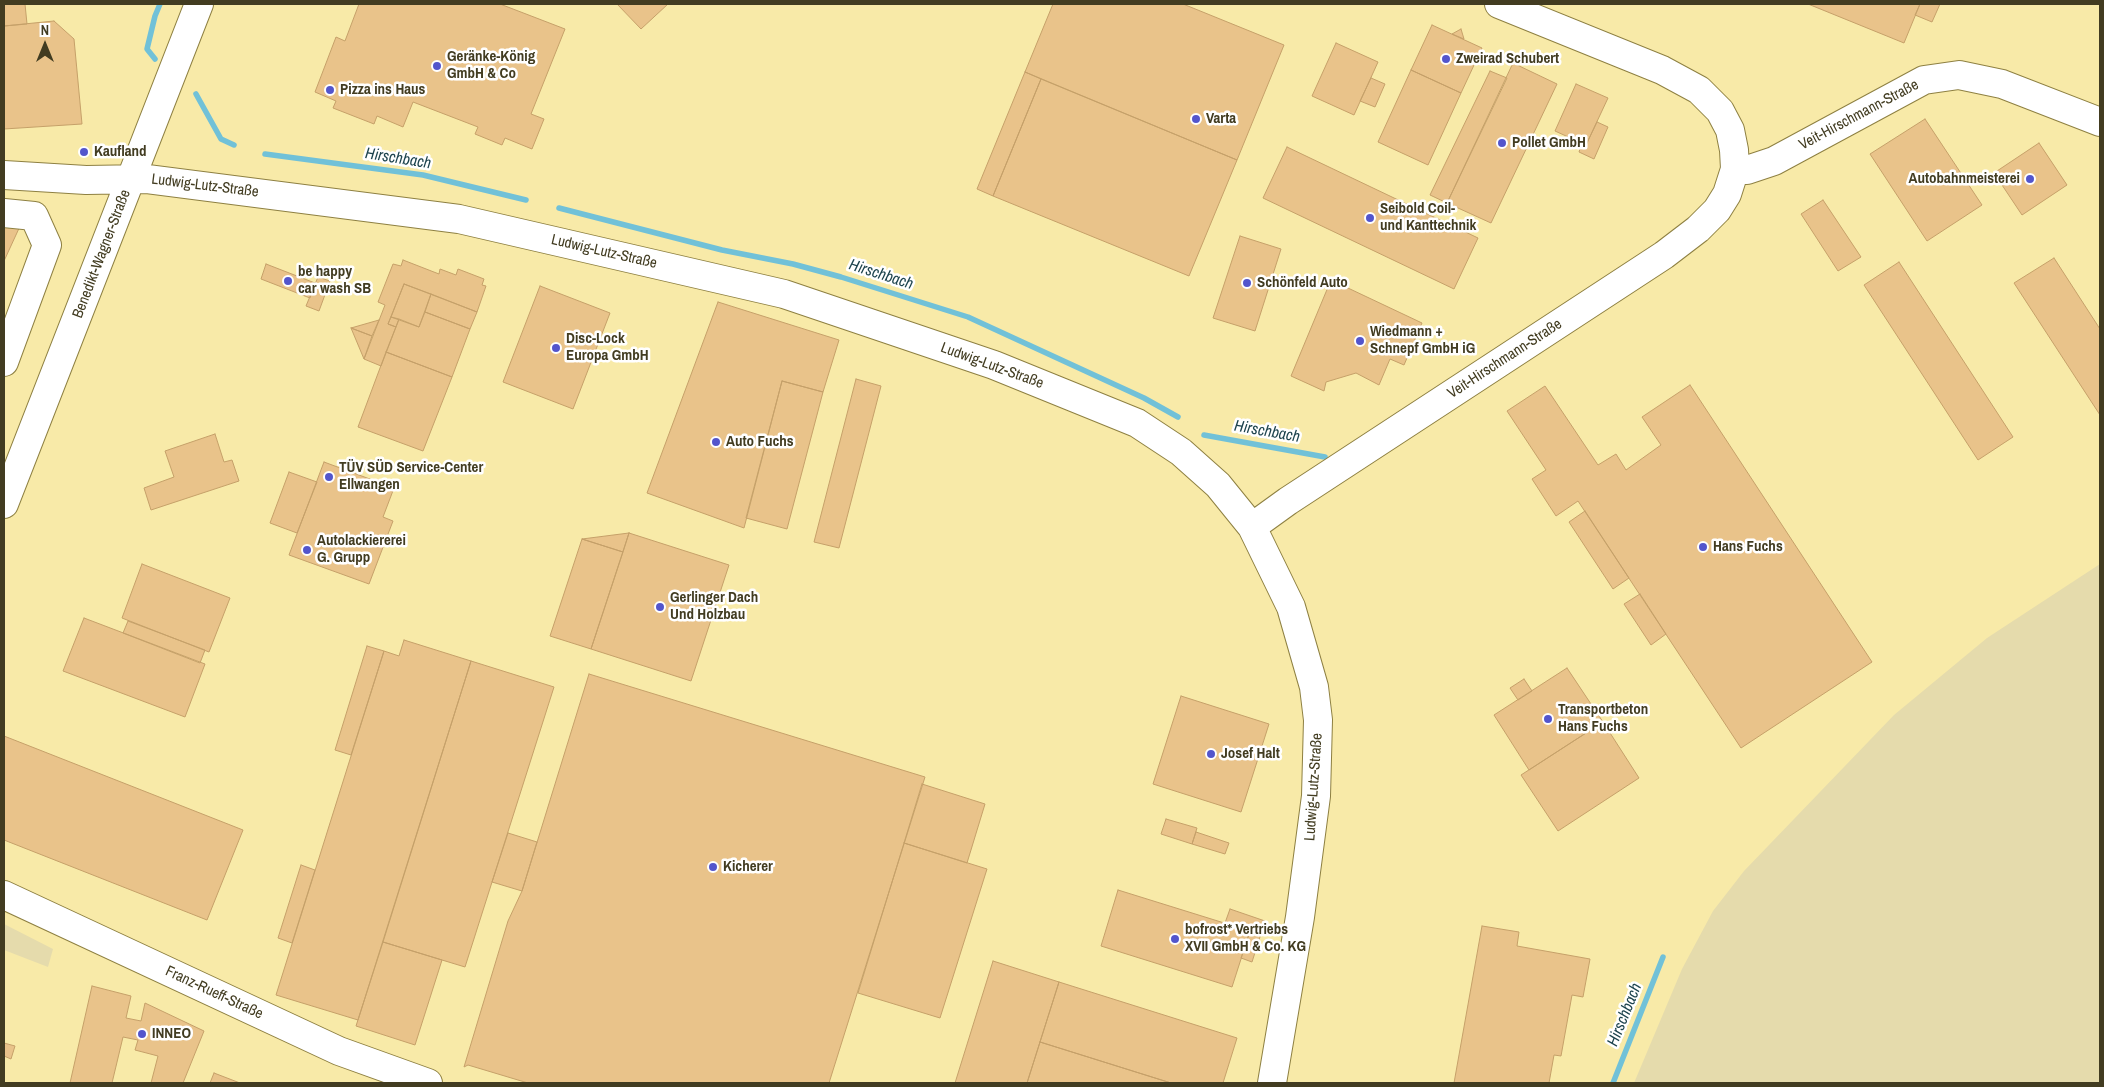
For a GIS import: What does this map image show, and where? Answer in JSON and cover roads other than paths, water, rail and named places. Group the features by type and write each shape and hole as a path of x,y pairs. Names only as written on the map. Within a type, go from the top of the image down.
{"street":[{"name":"Benedikt-Wagner-Straße","path":"4,504 199,4"},
{"name":"Veit-Hirschmann-Straße","path":"1252,527 1288,501 1664,255 1698,229 1717,210 1727,194 1735,169 1730,130 1720,111 1699,90 1662,70 1499,4"},
{"name":"Veit-Hirschmann-Straße","path":"1735,169 1747,170 1774,161 1924,80 1959,75 2002,84 2100,122"},
{"name":"Ludwig-Lutz-Straße","path":"4,175 29,175 86,180 147,179 459,219 784,294 994,365 1137,424 1181,452 1218,485 1252,527 1291,607 1314,687 1318,720 1316,796 1300,917 1272,1083"},
{"path":"4,214 34,216 47,245 4,362"},
{"name":"Franz-Rueff-Straße","path":"4,895 339,1051 413,1081"}],"waterway":[{"name":"Hirschbach","path":"155,59 147,49 160,4"},
{"name":"Hirschbach","path":"196,94 221,139 234,145"},
{"name":"Hirschbach","path":"265,154 423,175 526,200"},
{"name":"Hirschbach","path":"559,208 722,250 793,264 968,317 1144,398 1178,417"},
{"name":"Hirschbach","path":"1204,435 1325,457"},
{"name":"Hirschbach","path":"1613,1083 1663,957"}],"place":[{"name":"Zweirad Schubert","path":"1446,59"},
{"name":"Geränke-König GmbH & Co","path":"437,66"},
{"name":"Pizza ins Haus","path":"330,90"},
{"name":"Varta","path":"1196,119"},
{"name":"Pollet GmbH","path":"1502,143"},
{"name":"Kaufland","path":"84,152"},
{"name":"Autobahnmeisterei","path":"2030,179"},
{"name":"Seibold Coil- und Kanttechnik","path":"1370,218"},
{"name":"be happy car wash SB","path":"288,281"},
{"name":"Schönfeld Auto","path":"1247,283"},
{"name":"Wiedmann + Schnepf GmbH iG","path":"1360,341"},
{"name":"Disc-Lock Europa GmbH","path":"556,348"},
{"name":"Auto Fuchs","path":"716,442"},
{"name":"TÜV SÜD Service-Center Ellwangen","path":"329,477"},
{"name":"Hans Fuchs","path":"1703,547"},
{"name":"Autolackiererei G. Grupp","path":"307,550"},
{"name":"Gerlinger Dach Und Holzbau","path":"660,607"},
{"name":"Transportbeton Hans Fuchs","path":"1548,719"},
{"name":"Josef Halt","path":"1211,754"},
{"name":"Kicherer","path":"713,867"},
{"name":"bofrost* Vertriebs XVII GmbH & Co. KG","path":"1175,939"},
{"name":"INNEO","path":"142,1034"}]}
